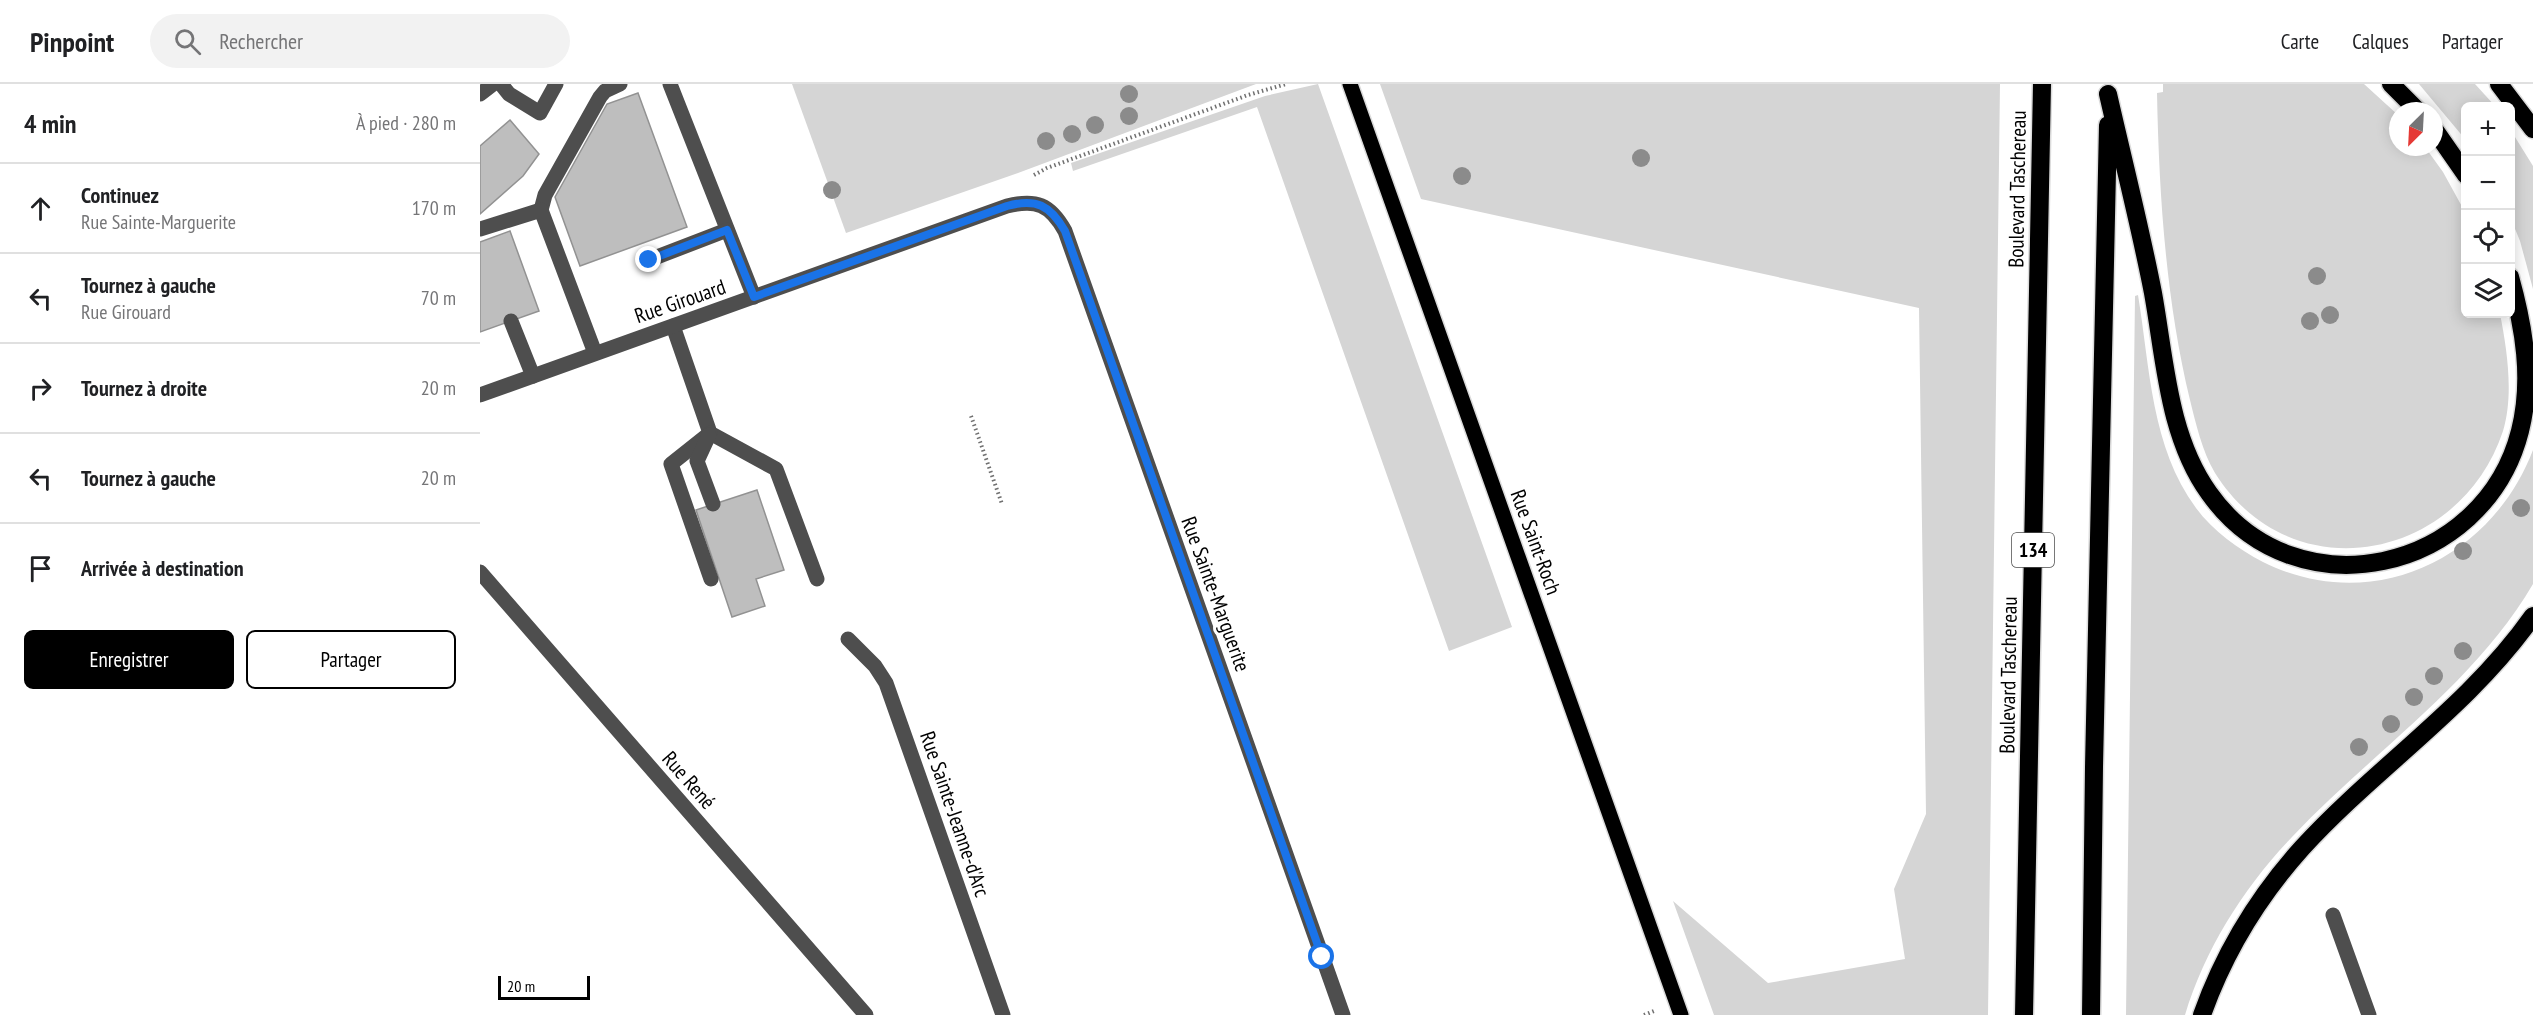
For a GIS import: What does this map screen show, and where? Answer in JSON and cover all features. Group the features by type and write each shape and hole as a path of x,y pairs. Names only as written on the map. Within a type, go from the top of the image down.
{"highway":[{"name":"Boulevard Taschereau","path":"2024,1015 2042,84"},
{"path":"2391,84 2409,102"},
{"path":"2499,84 2533,129"},
{"path":"2108,89 2153,293 2165,371 2185,446 2200,479 2225,512 2245,531 2286,555 2317,563 2346,565 2374,563 2408,554 2437,541 2450,532 2492,490 2513,452 2520,432 2526,390 2523,330 2515,295"},
{"path":"2091,1015 2108,89"},
{"path":"2443,142 2461,168"},
{"path":"2202,1015 2228,953 2256,907 2289,864 2320,830 2475,686 2508,650 2533,616"}],"main road":[{"name":"Rue Saint-Roch","path":"1350,84 1681,1015"}],"street":[{"path":"480,94 493,84"},
{"path":"501,84 509,94 540,113 556,84"},
{"path":"596,353 541,210 545,195 600,98 605,91 620,84"},
{"path":"670,84 754,297"},
{"name":"Rue Girouard","path":"480,395 1007,206 1031,202"},
{"name":"Rue Sainte-Marguerite","path":"1031,202 1050,211 1065,231 1343,1015"},
{"path":"480,230 541,210"},
{"path":"649,260 727,230"},
{"path":"512,321 533,376"},
{"path":"673,326 710,433 776,469 817,579"},
{"path":"710,433 697,461 713,504"},
{"path":"710,433 670,464 711,579"},
{"name":"Rue René","path":"480,572 866,1015"},
{"name":"Rue Sainte-Jeanne-d'Arc","path":"848,639 875,666 886,683 1004,1015"},
{"path":"2333,915 2369,1015"}],"path":[{"path":"1034,175 1047,168 1248,94 1286,84"},
{"path":"971,416 1002,504"},
{"path":"1644,1015 1654,1011"}],"shaded area":[{"path":"792,84 1256,84 1018,173 846,233"},
{"path":"1318,84 1512,627 1449,651 1257,107 1073,171 1071,163 1265,96"},
{"path":"1380,84 2000,84 1988,1015 1714,1015 1673,901 1768,983 1905,959 1894,889 1926,814 1919,308 1421,199"},
{"path":"2163,84 2364,84 2389,107 2389,156 2431,156 2443,172 2461,205 2461,318 2501,318 2507,357 2508,402 2503,431 2481,475 2451,509 2413,533 2371,546 2328,547 2286,536 2247,511 2210,465 2197,428 2182,363 2165,248 2157,93 2163,92"},
{"path":"2419,84 2475,84 2491,102 2461,102 2461,134 2443,113 2443,102 2434,102"},
{"path":"2515,137 2533,166 2533,289 2515,229"},
{"path":"2138,295 2150,378 2161,433 2181,484 2196,508 2218,532 2263,562 2304,577 2345,583 2385,579 2423,568 2458,548 2488,521 2514,489 2533,450 2533,584 2509,621 2481,655 2420,717 2323,806 2274,856 2242,898 2215,943 2193,990 2185,1015 2126,1015 2135,296"}],"building":[{"path":"638,93 687,227 580,266 555,197 607,104"},
{"path":"510,120 539,154 523,176 480,214 480,146"},
{"path":"510,231 539,311 480,332 480,242"},
{"path":"757,490 784,570 756,579 765,606 732,617 696,510"}],"route":[{"path":"649,260 727,230 754,297 1007,206 1031,202 1038,203 1050,211 1065,231 1322,957"}]}
